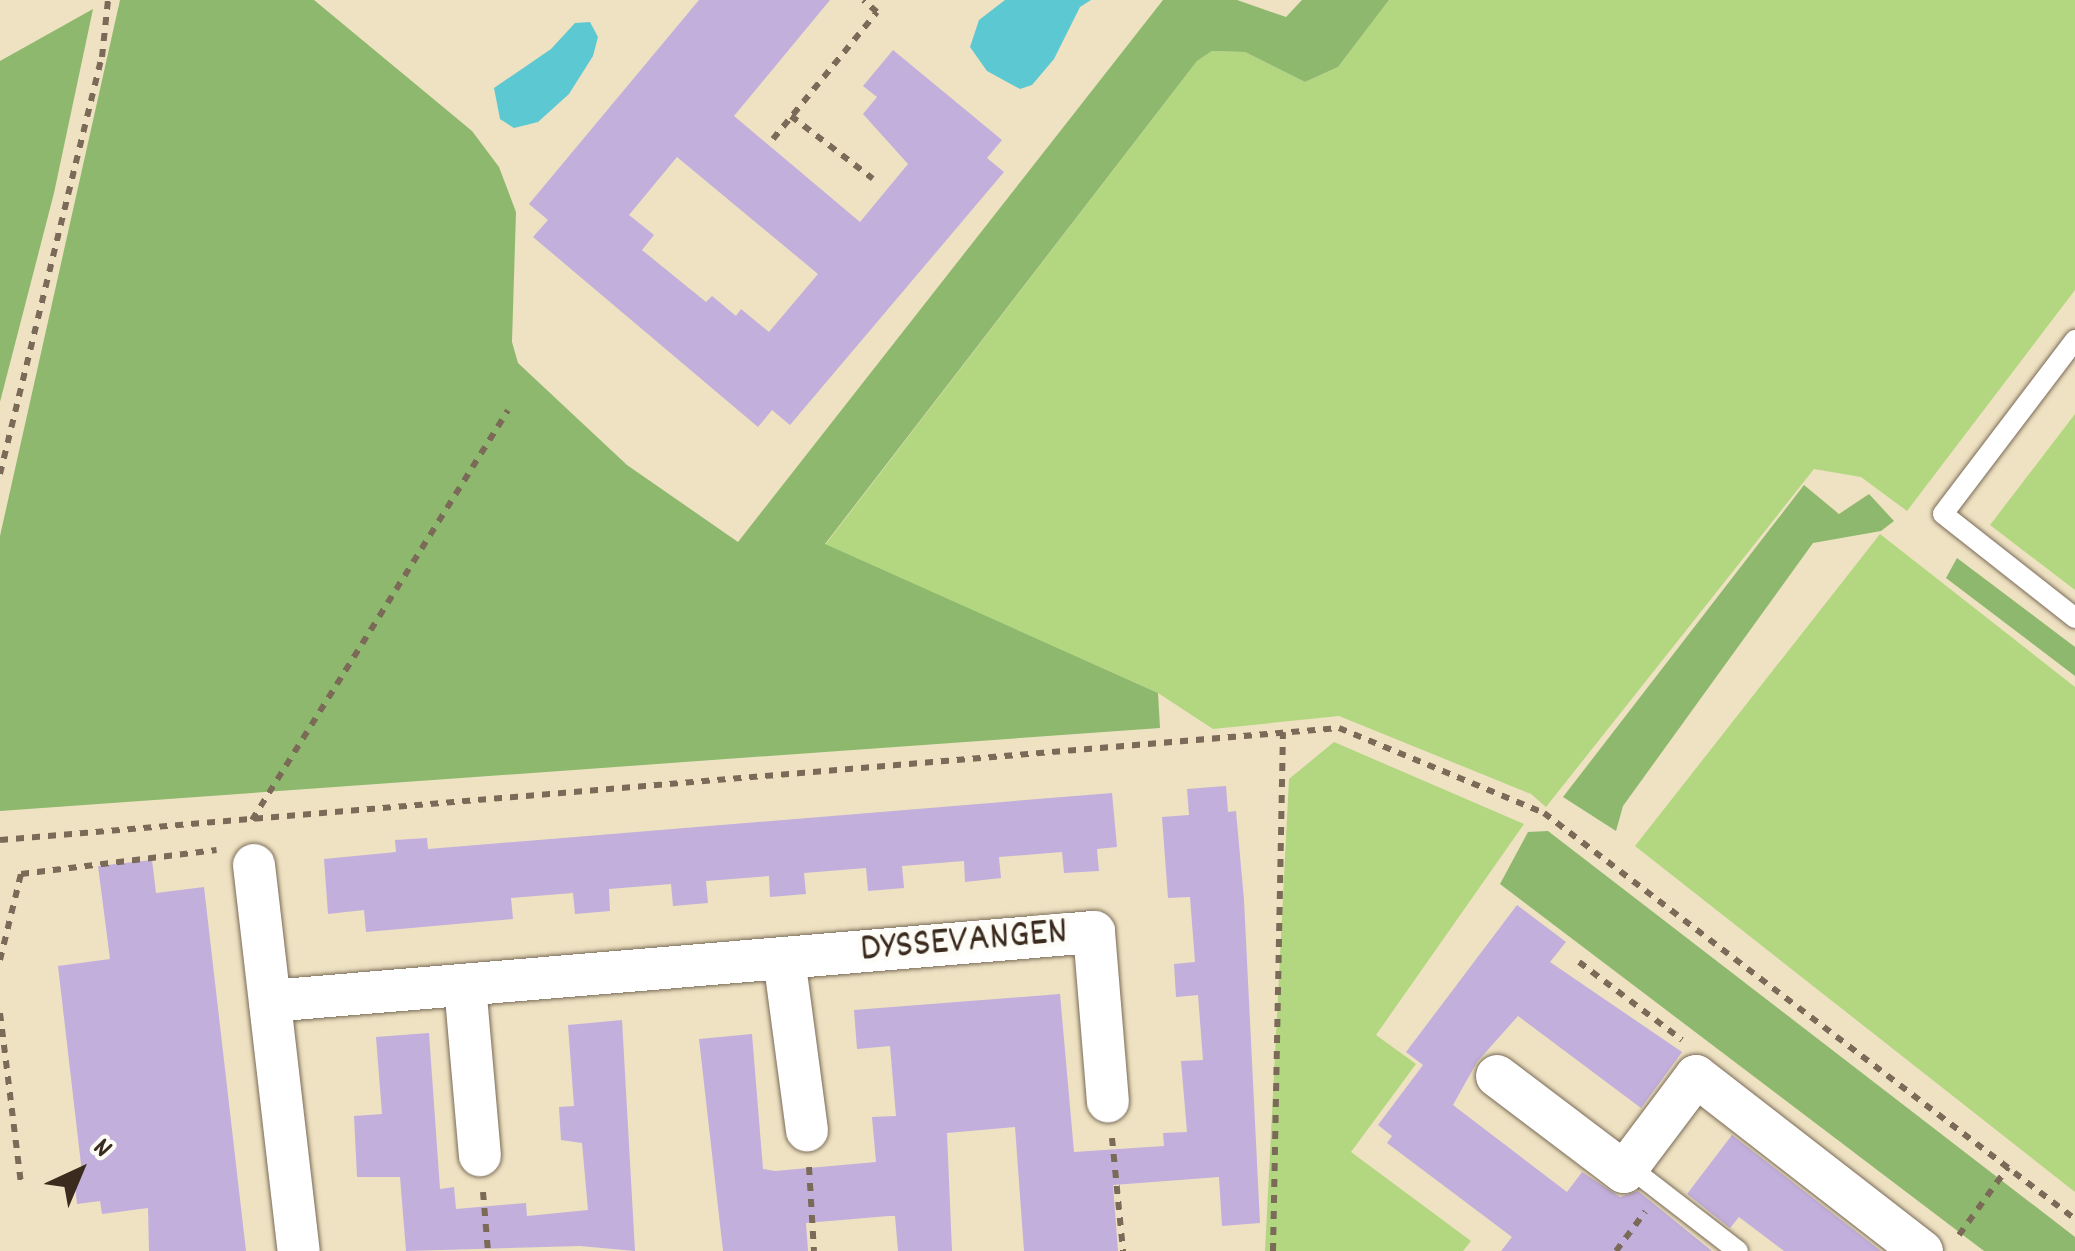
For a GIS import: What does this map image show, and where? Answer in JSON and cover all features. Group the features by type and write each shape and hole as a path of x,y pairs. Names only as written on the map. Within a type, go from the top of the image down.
{"street":[{"path":"244,856 270,1001 299,1251"},
{"name":"DYSSEVANGEN","path":"270,1001 1094,932 1108,1101"},
{"path":"784,958 807,1130"},
{"path":"466,985 480,1156"},
{"path":"1497,1076 1624,1172 1644,1179 1696,1076 1922,1251"}],"lane":[{"path":"2075,340 1943,514 2075,618"},
{"path":"1644,1179 1738,1251"}],"path":[{"path":"0,474 102,57 108,0"},
{"path":"773,139 877,12 864,0"},
{"path":"791,116 873,179"},
{"path":"252,821 508,410"},
{"path":"0,840 1339,728 1544,812 2075,1219"},
{"path":"1273,1251 1283,732"},
{"path":"0,960 21,874 244,856"},
{"path":"1579,962 1708,1060 1696,1076"},
{"path":"0,1012 21,1184"},
{"path":"1108,1101 1123,1251"},
{"path":"807,1130 814,1251"},
{"path":"480,1156 488,1251"},
{"path":"1946,1251 2008,1168"},
{"path":"1616,1251 1644,1179"}],"green space":[{"path":"120,0 314,0 472,131 499,167 516,212 512,342 518,363 627,465 738,542 1163,0 1237,0 1286,17 1302,0 1389,0 1338,67 1305,82 1245,52 1212,51 1197,61 825,544 1158,693 1160,728 0,811 0,536"},
{"path":"1389,0 2075,0 2075,290 1907,511 1861,477 1814,469 1546,807 1531,794 1339,716 1213,729 1158,693 825,545 1197,61 1212,51 1245,52 1305,82 1338,67"},
{"path":"93,9 54,193 0,402 0,61"},
{"path":"2075,414 2075,590 1990,525"},
{"path":"1804,485 1839,514 1869,494 1894,521 1881,531 1813,543 1623,806 1616,831 1563,797"},
{"path":"1880,534 2075,687 2075,1192 1635,846"},
{"path":"1957,558 2075,647 2075,676 1946,578"},
{"path":"1334,742 1524,824 1376,1035 1416,1064 1351,1152 1471,1241 1463,1251 1265,1251 1289,779"},
{"path":"1548,831 2075,1237 2075,1251 1984,1251 1500,884 1528,832"}],"water":[{"path":"1005,0 1091,0 1080,7 1054,59 1032,85 1020,89 987,71 970,47 979,20"},
{"path":"590,22 598,37 593,56 569,94 538,122 514,128 500,119 494,88 551,49 575,23"}],"building":[{"path":"699,0 830,0 734,116 860,222 908,164 863,114 877,97 863,86 893,50 1002,140 987,158 1004,172 790,425 772,410 758,427 533,237 548,220 529,204","holes":["677,157 818,274 769,332 741,309 736,316 712,296 706,302 642,250 654,235 629,215"]},
{"path":"1226,786 1228,812 1236,811 1244,900 1260,1223 1222,1226 1219,1177 1113,1185 1118,1251 1024,1251 1015,1127 947,1133 952,1251 898,1251 895,1216 889,1216 806,1223 808,1251 723,1251 699,1039 752,1034 763,1169 876,1162 872,1117 896,1116 890,1046 857,1049 854,1010 1060,994 1074,1152 1164,1146 1163,1133 1187,1132 1181,1061 1203,1060 1198,995 1176,997 1174,964 1195,962 1190,897 1168,898 1162,817 1189,815 1187,789"},
{"path":"1112,793 1117,847 1097,849 1099,871 1064,873 1062,852 999,857 1001,878 965,882 964,861 902,866 904,888 868,891 866,868 804,873 806,894 770,897 769,876 706,881 708,903 673,906 671,884 609,889 610,911 575,914 573,893 511,898 513,919 366,932 364,910 328,914 324,859 396,852 395,840 427,838 428,849"},
{"path":"152,860 156,893 204,887 246,1251 149,1251 148,1208 102,1214 100,1201 77,1204 74,1174 82,1173 58,966 110,959 98,866"},
{"path":"1517,905 1566,942 1550,962 1682,1052 1641,1108 1518,1016 1477,1062 1453,1105 1567,1192 1582,1172 1620,1197 1638,1191 1712,1251 1501,1251 1512,1237 1387,1143 1392,1136 1378,1125 1423,1065 1406,1052"},
{"path":"622,1020 635,1251 580,1246 406,1251 400,1177 357,1177 354,1116 382,1114 376,1037 429,1033 440,1189 454,1187 456,1209 526,1203 527,1216 588,1210 582,1143 561,1140 559,1107 574,1106 568,1025"},
{"path":"1732,1135 1881,1251 1784,1251 1739,1217 1730,1228 1687,1194"}]}
